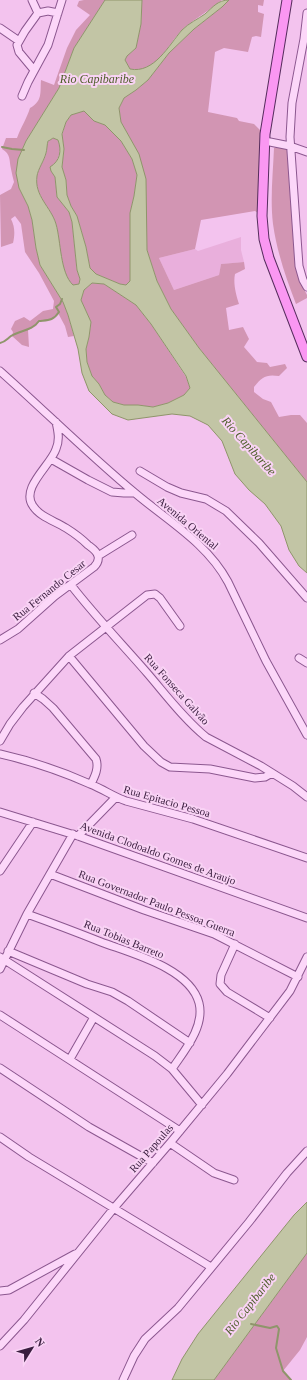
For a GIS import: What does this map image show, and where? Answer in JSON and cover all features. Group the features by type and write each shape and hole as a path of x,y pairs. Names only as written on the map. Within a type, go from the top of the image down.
{"main road":[{"path":"287,0 265,141 262,216 264,239 269,258 307,358"}],"street":[{"path":"32,0 38,13"},
{"path":"22,96 48,45 62,0"},
{"path":"34,70 19,52 17,45 38,13 48,11 58,13"},
{"path":"307,13 306,39 292,103 290,146 299,266 303,280 307,287"},
{"path":"0,28 19,41"},
{"path":"265,141 290,146 307,152"},
{"name":"Avenida Oriental","path":"0,371 134,493 190,536 212,558 222,570 258,644 307,735"},
{"name":"Rua Fernando Cesar","path":"0,640 18,629 55,596 94,567 98,560 96,552 82,539 44,516 32,504 30,499 31,490 40,473 52,459 58,443 58,430 56,422"},
{"path":"52,459 112,492 134,493"},
{"path":"140,471 174,491 206,499 226,511 259,542 307,598"},
{"path":"98,556 132,535"},
{"name":"Rua Fonseca Galvão","path":"71,585 173,704 198,730 206,737 272,773 307,797"},
{"path":"0,741 23,706 69,656 147,595 155,594 160,598 180,626"},
{"path":"69,656 144,746 161,762 170,766 210,769 255,778 265,777 272,773"},
{"path":"299,658 307,663"},
{"path":"34,694 43,699 53,708 96,759 98,764 91,784"},
{"name":"Rua Epitacio Pessoa","path":"0,754 41,765 91,784 116,797 193,819 307,858"},
{"path":"0,969 2,959 8,951 27,914 50,874 76,835 116,797"},
{"name":"Avenida Clodoaldo Gomes de Araujo","path":"0,812 76,835 307,918"},
{"path":"0,871 33,822"},
{"name":"Rua Governador Paulo Pessoa Guerra","path":"50,874 144,910 198,928 235,944 298,977"},
{"name":"Rua Tobias Barreto","path":"27,914 146,958 174,973 186,983 199,1003 199,1016 190,1043 172,1069"},
{"path":"235,944 221,975 220,984 226,992 270,1018"},
{"path":"8,951 88,984 112,992 128,1000 190,1043"},
{"name":"Rua Papoulas","path":"0,1346 24,1320 114,1208 227,1074 290,991 307,957"},
{"path":"2,959 155,1056 172,1069 202,1105"},
{"path":"0,1014 180,1131"},
{"path":"70,1059 94,1018"},
{"path":"0,1068 89,1127 153,1163"},
{"path":"0,1137 29,1157 211,1267"},
{"path":"170,1143 214,1173 234,1180"},
{"path":"123,1380 134,1356 145,1339 178,1308 249,1222 287,1173 307,1151"},
{"path":"0,1291 9,1290 78,1252"}],"shaded area":[{"path":"105,0 74,48 59,88 26,141 18,159 19,188 28,206 32,220 40,265 63,302 74,336 68,337 65,326 58,313 52,319 39,321 36,326 28,330 29,347 22,345 12,336 13,332 11,329 15,321 24,317 30,321 43,311 53,309 54,301 39,273 25,252 21,224 15,216 11,219 14,231 13,243 1,247 0,195 11,189 14,182 8,155 2,149 6,138 17,138 30,108 39,99 41,92 41,80 54,85 67,48 76,30 90,15 77,6 79,1"},
{"path":"142,0 222,0 184,28 154,64 144,69 137,70 130,69 125,60 127,56 136,48 141,24"},
{"path":"229,0 264,0 263,6 258,5 258,12 264,14 261,37 252,37 248,52 224,48 215,52 208,112 237,118 239,121 254,124 261,131 258,213 255,211 201,220 195,249 159,258 174,290 219,275 221,264 244,262 245,269 235,274 234,278 239,304 226,308 229,330 243,327 249,339 244,347 257,362 267,363 270,367 285,364 287,368 279,376 271,375 265,377 254,387 254,392 263,399 271,402 279,417 300,415 307,423 307,482 199,348 171,309 157,281 147,250 146,220 130,138 121,122 119,108 124,98 148,80 169,53 194,29"},
{"path":"84,111 94,121 105,125 121,141 132,159 137,175 130,213 130,281 126,285 96,274 90,268 86,247 77,216 67,195 66,180 62,167 64,149 62,135 66,122 71,115"},
{"path":"53,138 58,140 60,153 51,171 55,177 57,197 69,212 72,222 77,270 80,279 79,284 73,285 65,273 58,231 54,218 40,195 37,183 37,176 46,154 47,143"},
{"path":"274,148 288,149 295,263 300,281 307,295 307,298 296,304 282,265 273,224 272,186"},
{"path":"241,237 241,250 244,262 221,264 219,275 174,290 159,258 195,249 198,251"},
{"path":"92,283 104,284 136,305 151,324 186,377 190,388 184,395 168,403 153,407 124,405 113,402 105,395 99,384 92,376 87,362 86,349 91,322 81,300 84,290"},
{"path":"307,1253 307,1337 300,1350 283,1371 291,1380 214,1380"}],"water":[{"name":"Rio Capibaribe","path":"105,0 142,0 141,24 136,48 127,56 125,60 130,69 146,67 154,63 160,57 182,30 205,14 213,6 225,0 229,0 194,29 169,53 148,80 124,98 119,108 121,122 139,154 146,179 147,250 157,281 171,309 199,348 307,482 307,573 299,566 289,550 281,526 265,504 249,490 235,474 222,441 208,425 190,416 172,414 128,420 112,414 89,391 82,373 78,349 63,302 40,265 32,220 28,206 19,188 16,173 18,159 26,141 59,88 74,48","holes":["84,111 94,121 105,125 121,141 132,159 137,175 130,213 130,281 126,285 96,274 90,268 86,247 77,216 67,195 66,180 62,167 64,149 62,134 66,122 71,115","53,138 58,140 60,152 58,159 50,167 55,177 57,197 69,212 72,222 77,270 80,279 79,284 73,285 69,280 63,265 58,231 54,218 40,195 37,183 37,176 45,156 48,141","92,283 104,284 136,305 151,324 186,376 190,388 184,395 168,403 153,407 124,405 113,402 105,395 99,384 92,376 87,362 86,349 91,322 81,300 84,290"]},
{"name":"Rio Capibaribe","path":"307,1202 307,1253 214,1380 172,1380 182,1359 198,1334 294,1215"}],"waterway":[{"path":"2,147 24,150"},
{"path":"0,343 15,334 33,327 39,321 50,320 55,317 59,312 56,307 60,304 62,299"},
{"path":"251,1324 270,1328 277,1326 279,1329 276,1348 283,1371 291,1380"}]}
